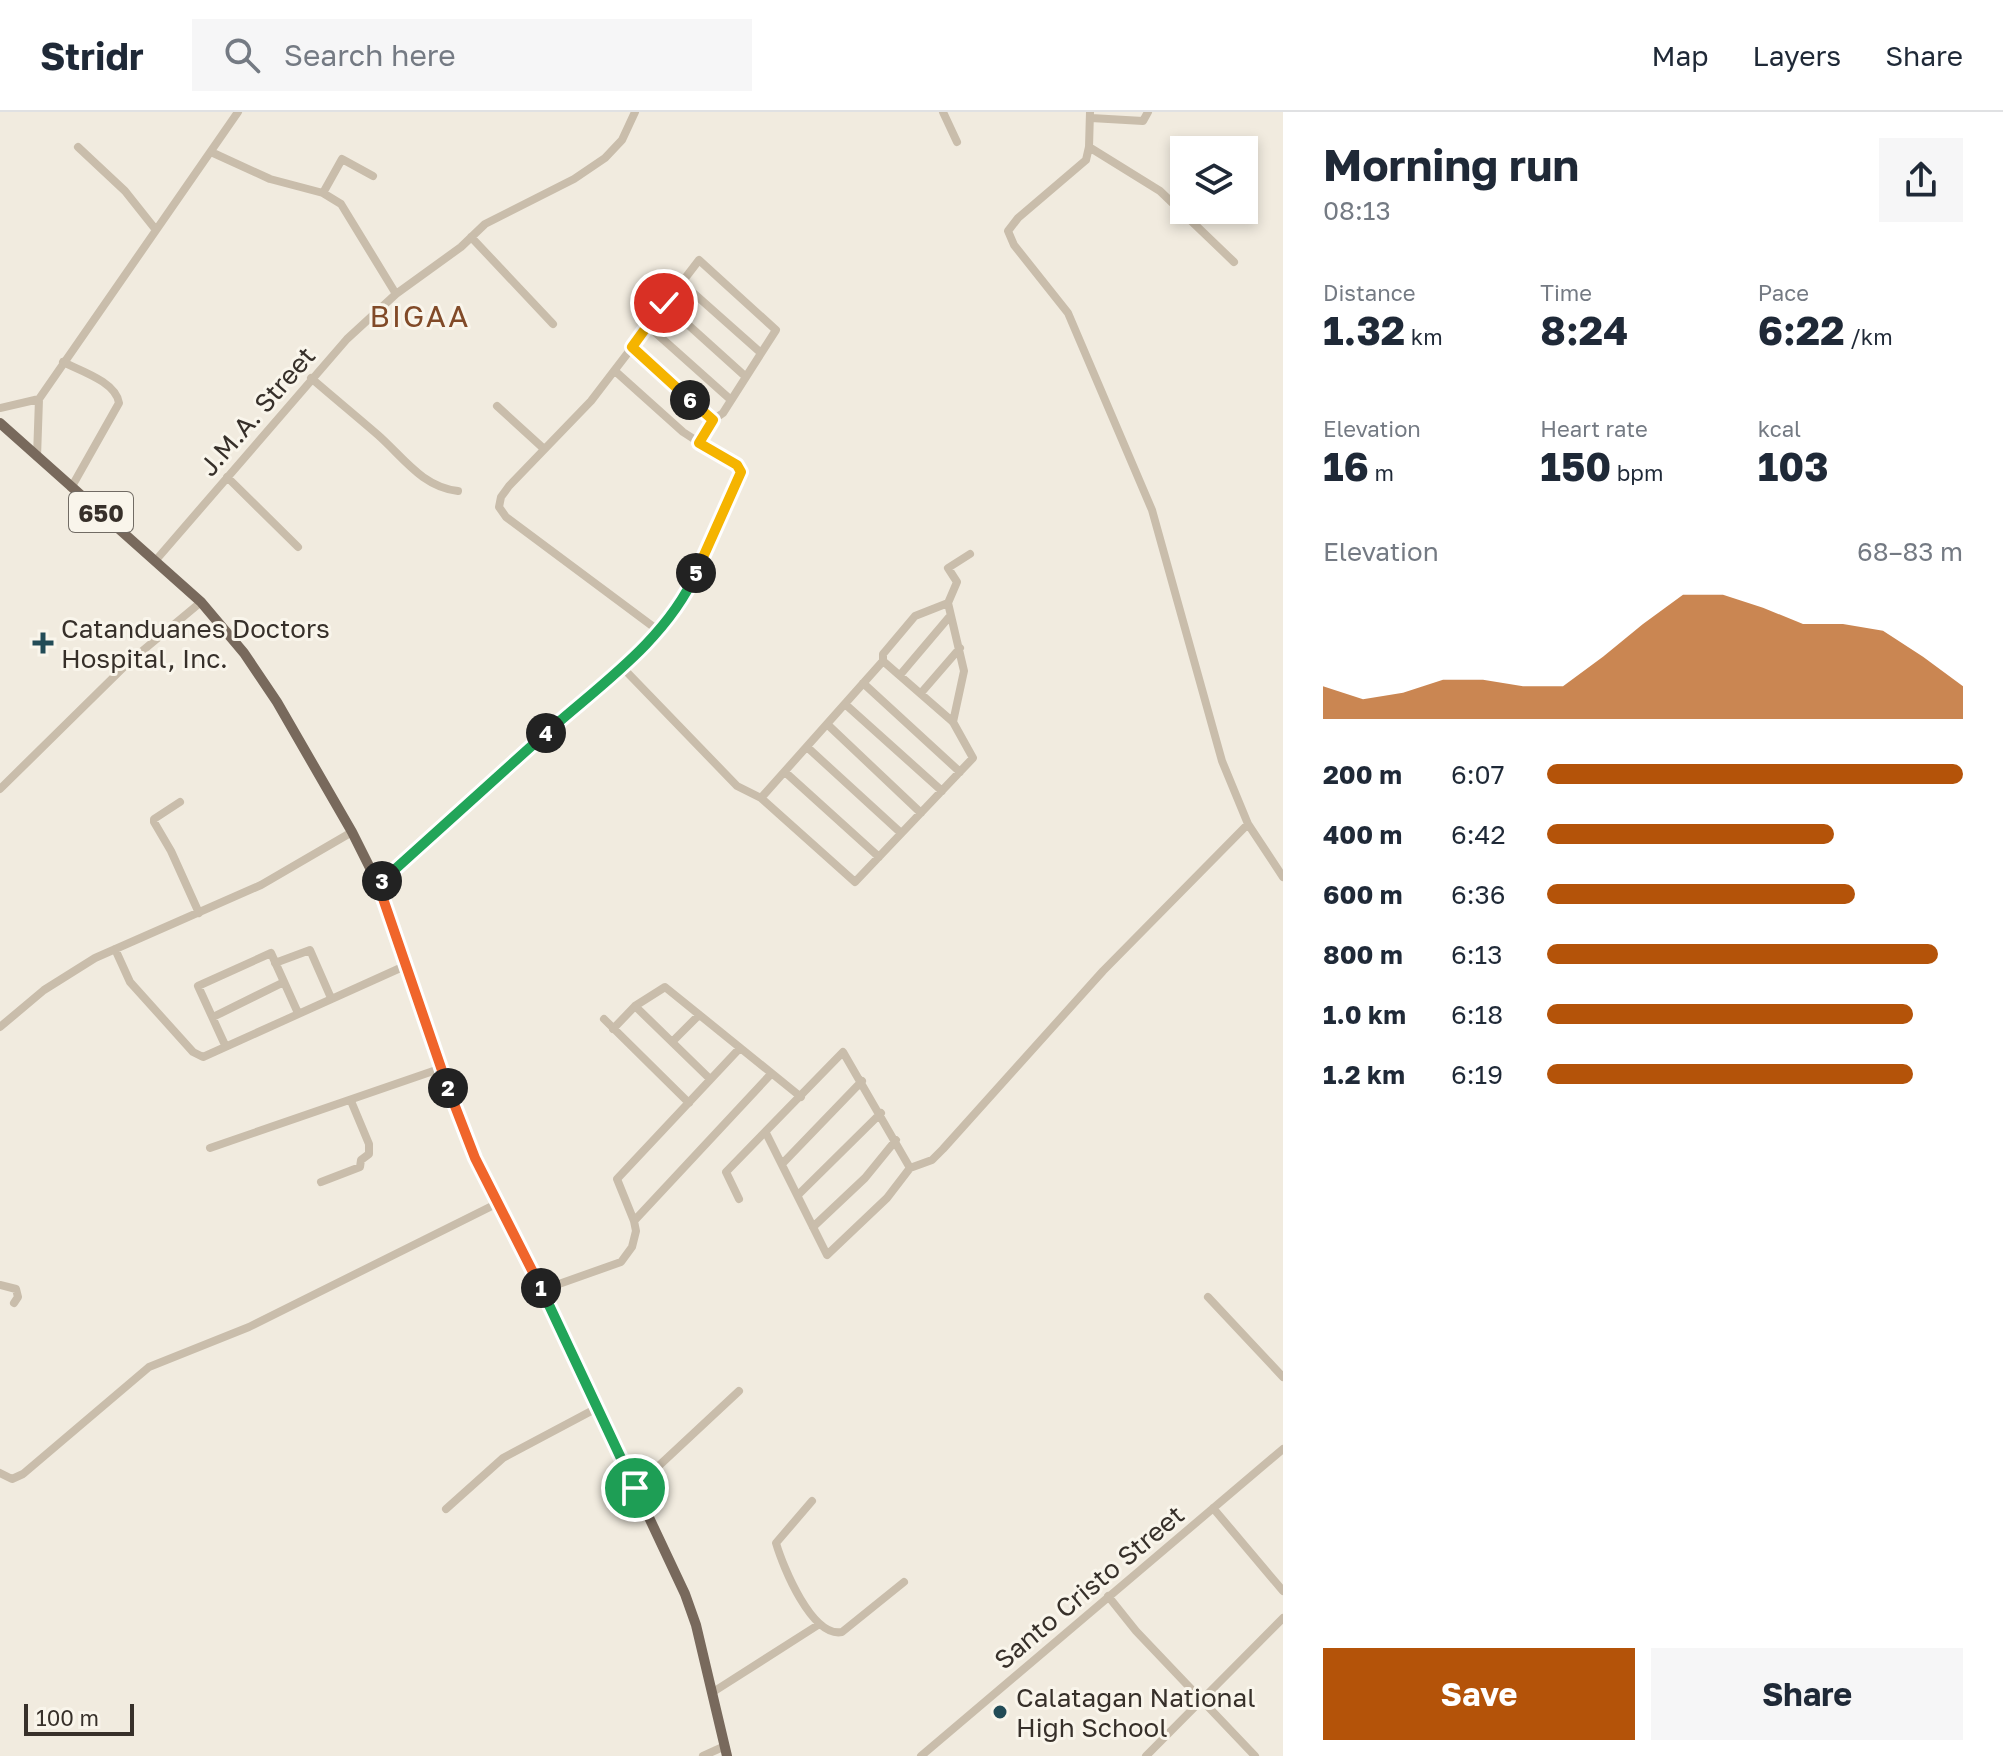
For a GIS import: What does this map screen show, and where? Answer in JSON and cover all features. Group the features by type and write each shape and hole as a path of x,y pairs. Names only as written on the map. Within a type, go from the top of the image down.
{"main road":[{"name":"650","path":"0,423 201,602 254,666 352,832 378,884 475,1158 542,1290 685,1594 696,1625 726,1751"}],"street":[{"path":"37,458 39,399 238,112"},
{"name":"J.M.A. Street","path":"156,560 347,339 396,294 485,224 574,179 605,158 622,140 635,112"},
{"path":"943,112 957,142"},
{"path":"1148,112 1143,121 1090,115 1086,160 1018,218 1008,231 1014,245 1068,313 1152,510 1222,761 1248,824 1283,877"},
{"path":"78,147 125,191 156,230"},
{"path":"1089,147 1160,191 1234,262"},
{"path":"211,152 270,179 323,193 341,204 396,294"},
{"path":"323,193 342,159 373,176"},
{"path":"471,237 553,324"},
{"path":"659,631 506,517 499,507 501,497 509,486 591,401 699,260 776,330 723,413 713,420 699,443"},
{"path":"681,282 761,353"},
{"path":"664,303 746,377"},
{"path":"648,326 731,400"},
{"path":"632,347 713,420"},
{"path":"63,362 109,387 116,393 119,403 71,488"},
{"path":"378,884 659,631 685,597 741,472 737,465 683,432 615,371"},
{"path":"311,378 377,434 419,475 437,486 458,491"},
{"path":"0,408 39,399"},
{"path":"497,406 543,448"},
{"path":"227,477 298,547"},
{"path":"953,722 964,671 948,603 957,582 948,568 970,554"},
{"path":"0,789 129,662 201,602"},
{"path":"761,798 883,661 883,654 915,616 948,603"},
{"path":"900,675 950,616"},
{"path":"921,693 960,648"},
{"path":"621,666 737,786 761,798 855,882 973,758 953,722 883,661"},
{"path":"863,683 960,772"},
{"path":"845,704 942,791"},
{"path":"827,724 921,813"},
{"path":"807,747 901,833"},
{"path":"785,772 879,857"},
{"path":"180,802 154,822 199,913"},
{"path":"766,1133 827,1255 887,1198 910,1168 932,1160 943,1149 1103,971 1248,824"},
{"path":"0,1027 44,990 87,962 261,885 352,832"},
{"path":"115,949 130,982 193,1052 203,1057 407,965"},
{"path":"275,963 310,950 331,998"},
{"path":"225,1045 198,986 271,953 298,1013"},
{"path":"213,1017 284,982"},
{"path":"613,1029 635,1006 665,987 801,1097"},
{"path":"635,1006 710,1079"},
{"path":"672,1042 699,1015"},
{"path":"604,1019 689,1103"},
{"path":"542,1290 621,1262 632,1247 636,1231 617,1179 739,1049"},
{"path":"739,1199 726,1172 843,1052 910,1168"},
{"path":"210,1148 442,1068"},
{"path":"634,1221 771,1074"},
{"path":"782,1164 862,1081"},
{"path":"321,1182 360,1167 361,1160 369,1154 369,1144 351,1101"},
{"path":"798,1195 881,1113"},
{"path":"813,1227 865,1178 896,1140"},
{"path":"0,1473 12,1479 23,1474 149,1367 249,1327 498,1203"},
{"path":"0,1285 16,1289 18,1297 14,1303"},
{"path":"1208,1297 1283,1377"},
{"path":"635,1488 739,1391"},
{"path":"446,1509 503,1458 597,1408"},
{"name":"Santo Cristo Street","path":"921,1756 1283,1449"},
{"path":"812,1501 776,1543 787,1574 818,1625 835,1633 842,1632 904,1582"},
{"path":"1213,1508 1283,1591"},
{"path":"1108,1596 1136,1631 1255,1756"},
{"path":"1146,1756 1283,1618"},
{"path":"713,1692 818,1625"},
{"path":"703,1756 726,1751"}],"place":[{"name":"Catanduanes Doctors Hospital, Inc.","path":"43,643"},
{"name":"Calatagan National High School","path":"1000,1712"}],"district":[{"name":"BIGAA","path":"420,316"}],"route":[{"path":"635,1488 542,1290 475,1158 378,884 649,642 685,597 741,472 737,465 699,443 713,420 632,347 664,303"}]}
